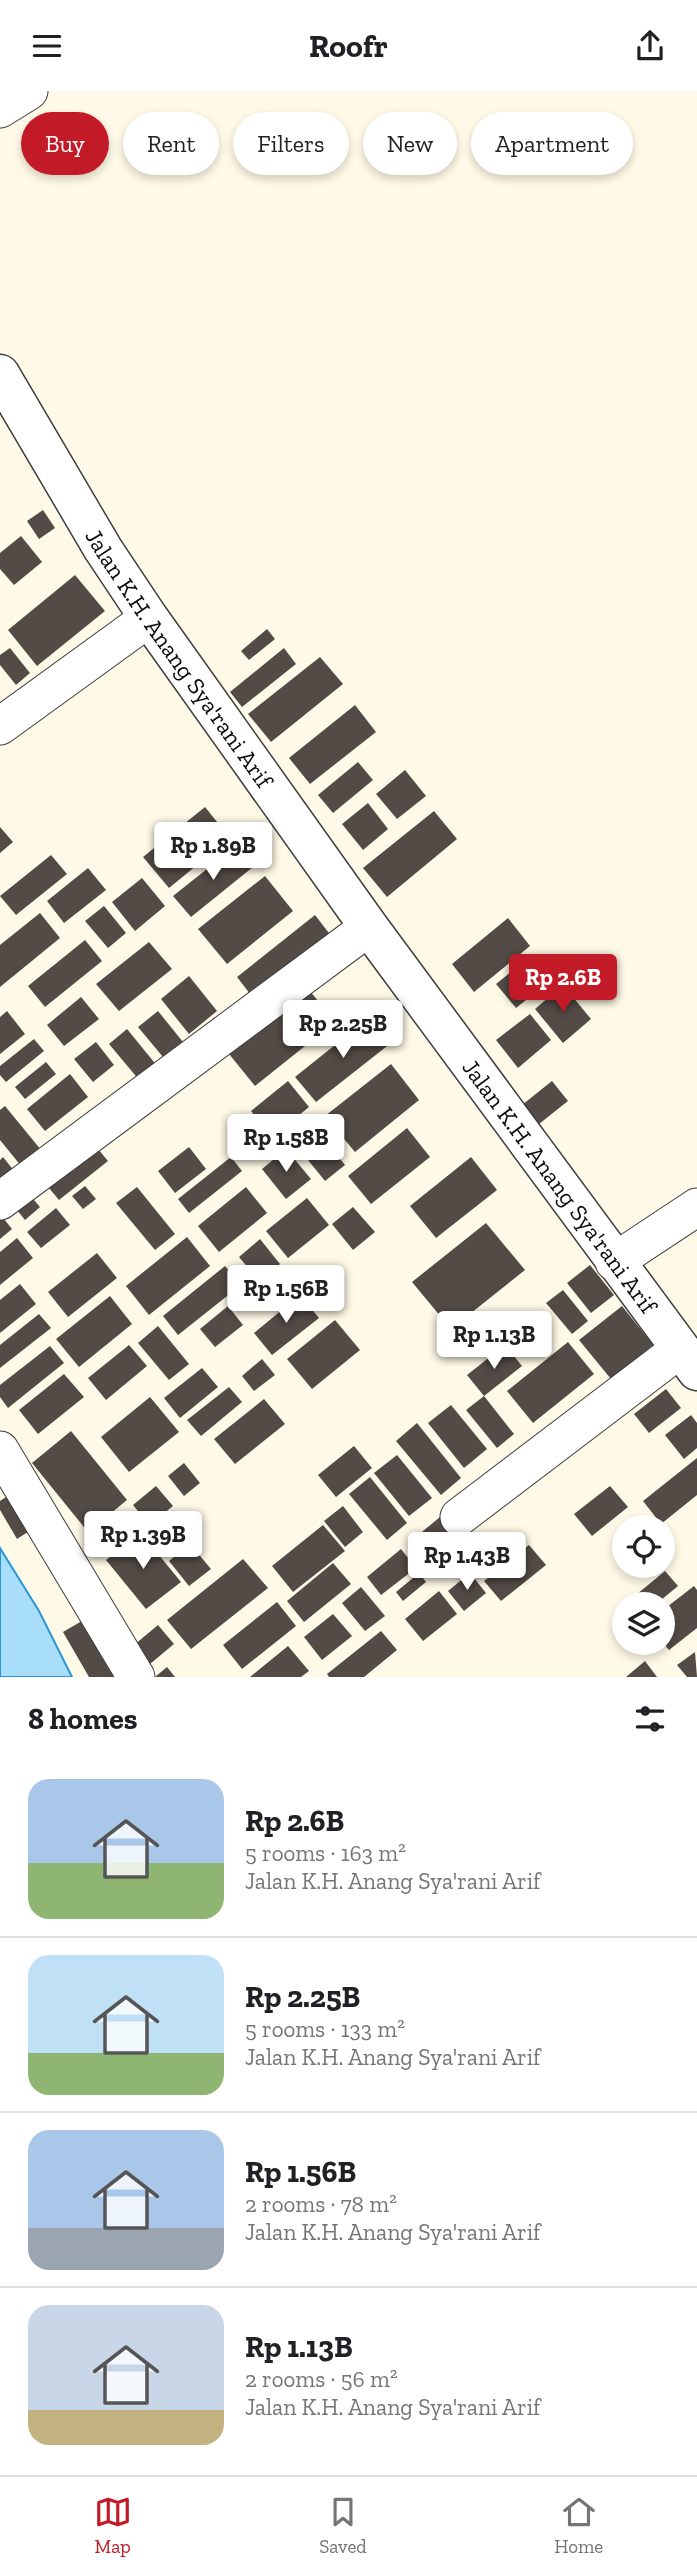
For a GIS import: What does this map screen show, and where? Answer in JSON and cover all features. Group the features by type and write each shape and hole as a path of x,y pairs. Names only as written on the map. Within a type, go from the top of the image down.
{"street":[{"path":"0,109 29,91"},
{"name":"Jalan K.H. Anang Sya'rani Arif","path":"0,375 103,549 149,618 369,927 689,1360"},
{"path":"0,726 149,618"},
{"path":"0,1201 369,927"},
{"path":"614,1262 697,1207"},
{"path":"459,1517 689,1360"},
{"path":"0,1450 136,1677"}],"water":[{"path":"0,1548 39,1611 72,1677 0,1677"}],"building":[{"path":"43,510 55,528 39,539 27,521"},
{"path":"21,536 42,562 14,585 0,569 0,553"},
{"path":"75,575 105,611 37,666 8,630"},
{"path":"267,629 275,639 249,660 241,651"},
{"path":"10,648 30,673 16,685 0,665 0,655"},
{"path":"284,648 296,664 242,707 230,692"},
{"path":"320,657 343,684 271,742 248,714"},
{"path":"355,705 376,732 310,784 289,758"},
{"path":"358,762 373,780 333,813 318,795"},
{"path":"405,770 426,796 397,819 376,794"},
{"path":"368,803 388,829 363,850 342,824"},
{"path":"205,807 230,838 169,888 143,857"},
{"path":"434,811 457,839 387,897 363,868"},
{"path":"0,827 13,842 0,853"},
{"path":"236,846 253,867 191,917 173,896"},
{"path":"51,855 67,874 16,915 0,896"},
{"path":"88,868 106,890 64,923 47,901"},
{"path":"265,876 293,911 227,964 198,929"},
{"path":"142,878 165,906 135,931 112,902"},
{"path":"104,906 126,933 108,948 85,921"},
{"path":"40,913 60,938 0,987 0,945"},
{"path":"315,915 332,937 254,999 237,977"},
{"path":"508,918 530,946 474,992 452,964"},
{"path":"85,940 102,961 45,1007 28,986"},
{"path":"149,942 172,969 119,1011 96,984"},
{"path":"533,954 552,979 516,1008 496,984"},
{"path":"189,976 217,1011 189,1034 161,999"},
{"path":"305,985 335,1022 255,1086 225,1049"},
{"path":"563,985 591,1019 563,1043 535,1009"},
{"path":"81,997 99,1019 64,1046 47,1025"},
{"path":"7,1011 25,1034 0,1054 0,1017"},
{"path":"158,1011 187,1047 168,1063 138,1027"},
{"path":"530,1014 551,1040 518,1068 496,1040"},
{"path":"370,1017 391,1043 316,1102 295,1077"},
{"path":"127,1029 158,1067 140,1081 109,1044"},
{"path":"34,1039 44,1051 6,1082 0,1075 0,1066"},
{"path":"96,1042 114,1065 93,1082 74,1059"},
{"path":"46,1062 56,1074 25,1099 15,1087"},
{"path":"391,1064 419,1100 355,1152 325,1116"},
{"path":"70,1074 88,1097 45,1131 27,1109"},
{"path":"288,1081 309,1107 272,1137 251,1111"},
{"path":"552,1081 568,1101 539,1124 522,1105"},
{"path":"5,1106 46,1156 26,1172 0,1140 0,1110"},
{"path":"315,1128 345,1165 325,1181 295,1144"},
{"path":"407,1128 430,1157 371,1204 348,1176"},
{"path":"93,1143 108,1161 59,1200 44,1182"},
{"path":"189,1147 206,1169 175,1193 158,1171"},
{"path":"286,1149 311,1179 286,1199 262,1169"},
{"path":"3,1157 19,1177 0,1192 0,1160"},
{"path":"231,1157 242,1171 189,1213 178,1199"},
{"path":"471,1157 497,1190 436,1238 410,1206"},
{"path":"85,1186 96,1199 83,1209 72,1196"},
{"path":"137,1187 175,1234 155,1250 116,1203"},
{"path":"246,1187 267,1213 219,1252 198,1226"},
{"path":"28,1193 40,1207 25,1220 13,1205"},
{"path":"307,1198 329,1225 288,1258 266,1231"},
{"path":"353,1207 375,1232 353,1250 332,1224"},
{"path":"56,1208 70,1225 41,1248 27,1232"},
{"path":"0,1214 12,1229 0,1239"},
{"path":"486,1223 525,1270 451,1329 412,1282"},
{"path":"187,1237 210,1266 149,1315 126,1286"},
{"path":"17,1238 33,1258 0,1285 0,1252"},
{"path":"260,1239 280,1264 259,1281 239,1257"},
{"path":"97,1253 117,1278 68,1317 48,1292"},
{"path":"590,1265 614,1295 591,1313 567,1283"},
{"path":"225,1266 241,1285 178,1335 163,1316"},
{"path":"20,1284 36,1304 0,1333 0,1300"},
{"path":"563,1290 588,1321 572,1334 546,1303"},
{"path":"300,1295 319,1318 272,1355 254,1333"},
{"path":"110,1296 132,1324 79,1367 56,1339"},
{"path":"228,1306 243,1325 215,1347 200,1329"},
{"path":"622,1306 653,1345 611,1379 579,1340"},
{"path":"39,1314 51,1328 0,1368 0,1345"},
{"path":"335,1320 360,1350 312,1389 287,1359"},
{"path":"158,1326 189,1364 169,1380 138,1343"},
{"path":"568,1342 594,1374 533,1423 507,1391"},
{"path":"129,1345 147,1366 106,1400 88,1378"},
{"path":"505,1345 522,1366 484,1396 467,1375"},
{"path":"50,1346 64,1363 8,1408 0,1397 0,1385"},
{"path":"262,1359 275,1375 254,1391 242,1376"},
{"path":"202,1368 218,1387 180,1418 164,1398"},
{"path":"64,1374 84,1397 38,1434 19,1410"},
{"path":"229,1387 242,1402 201,1436 187,1420"},
{"path":"666,1389 681,1408 649,1433 634,1414"},
{"path":"484,1396 514,1434 497,1448 466,1410"},
{"path":"150,1397 179,1432 129,1472 101,1437"},
{"path":"264,1399 285,1424 235,1464 214,1439"},
{"path":"451,1405 487,1449 464,1468 428,1423"},
{"path":"691,1415 697,1423 697,1448 684,1459 665,1435"},
{"path":"417,1423 461,1478 441,1495 396,1441"},
{"path":"71,1431 127,1500 88,1532 32,1463"},
{"path":"354,1446 372,1468 336,1497 318,1475"},
{"path":"397,1455 432,1498 409,1516 374,1473"},
{"path":"697,1458 697,1495 672,1515 654,1515 643,1501"},
{"path":"184,1463 200,1483 184,1496 168,1476"},
{"path":"370,1477 407,1523 387,1540 349,1494"},
{"path":"156,1486 173,1506 149,1525 133,1505"},
{"path":"610,1486 628,1507 618,1515 612,1515 612,1520 592,1536 574,1514"},
{"path":"12,1493 34,1528 17,1539 0,1510 0,1501"},
{"path":"343,1506 363,1532 345,1547 324,1521"},
{"path":"440,1517 467,1551 444,1569 417,1536"},
{"path":"323,1525 345,1551 293,1592 272,1566"},
{"path":"140,1532 181,1582 146,1609 106,1560"},
{"path":"190,1544 211,1569 189,1586 169,1561"},
{"path":"529,1545 546,1565 501,1601 484,1581"},
{"path":"401,1549 416,1568 381,1595 367,1577"},
{"path":"243,1559 268,1588 191,1649 167,1620"},
{"path":"333,1563 351,1584 304,1622 287,1601"},
{"path":"419,1573 426,1582 403,1601 396,1592"},
{"path":"470,1573 486,1593 464,1611 448,1591"},
{"path":"656,1578 671,1578 678,1586 671,1592 640,1592"},
{"path":"694,1586 697,1590 697,1628 675,1645 675,1601"},
{"path":"361,1587 385,1616 365,1631 342,1603"},
{"path":"439,1591 457,1614 423,1641 405,1619"},
{"path":"277,1602 296,1626 242,1669 223,1645"},
{"path":"333,1614 352,1636 322,1660 304,1637"},
{"path":"87,1618 122,1677 89,1677 63,1632"},
{"path":"158,1625 174,1644 150,1664 134,1645"},
{"path":"381,1631 397,1650 364,1677 329,1677 327,1674"},
{"path":"288,1646 309,1671 301,1677 250,1677"},
{"path":"695,1652 697,1677 687,1677 677,1665"},
{"path":"645,1661 657,1677 626,1677"},
{"path":"167,1667 175,1677 155,1677"}]}
